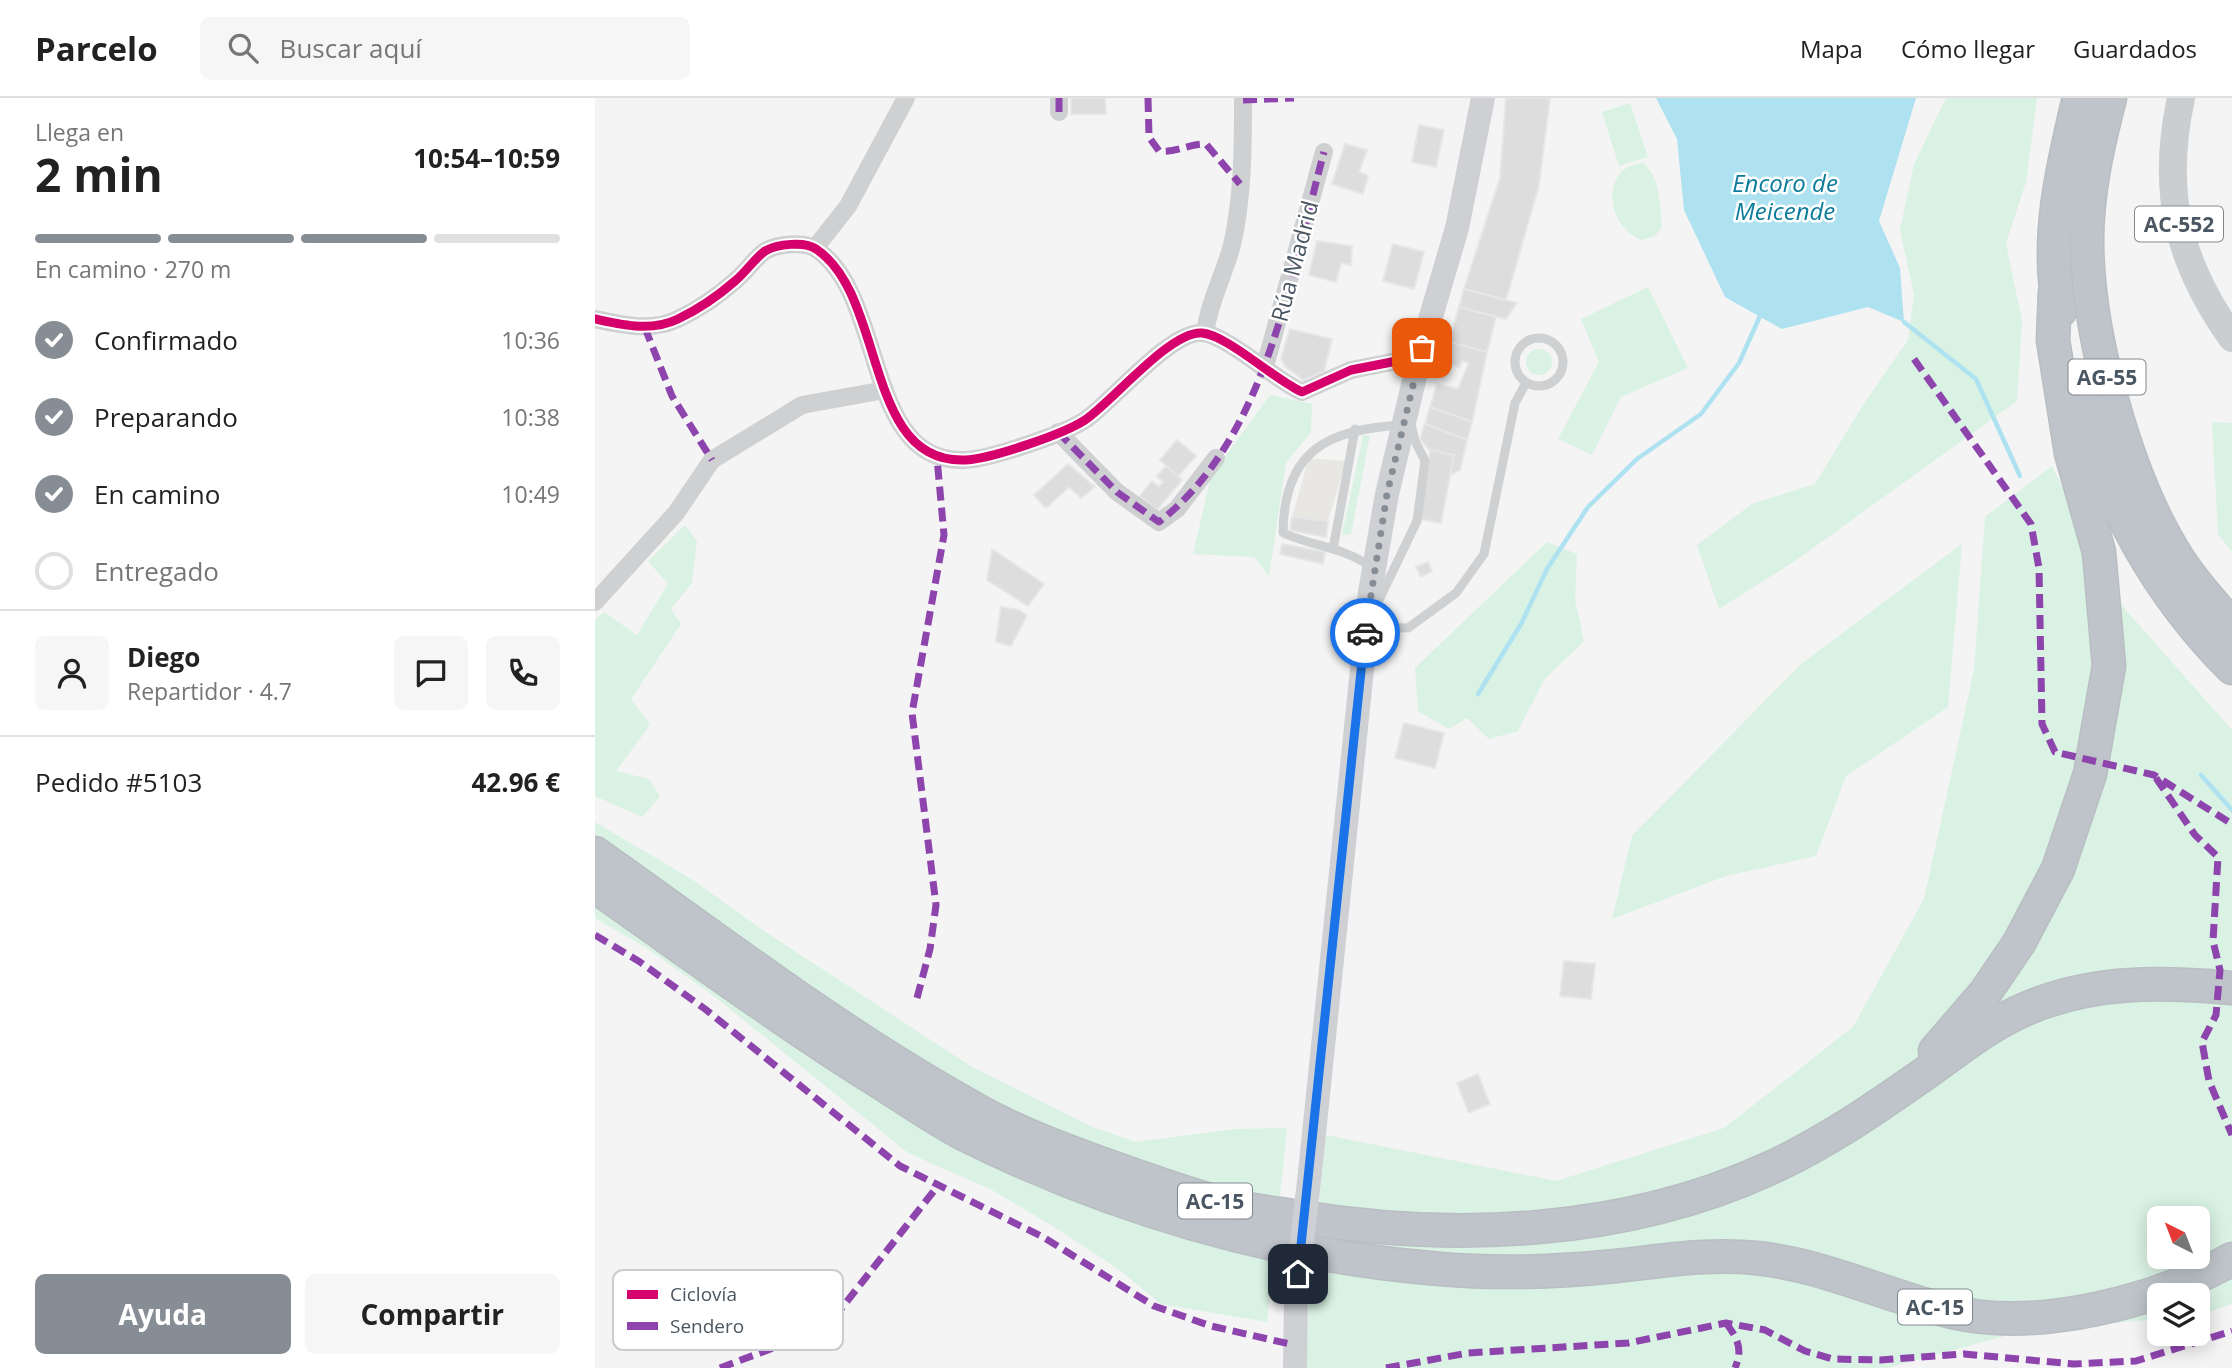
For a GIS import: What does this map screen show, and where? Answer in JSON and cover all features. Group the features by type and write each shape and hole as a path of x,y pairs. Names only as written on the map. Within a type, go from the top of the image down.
{"highway":[{"name":"AG-55","path":"2079,98 2064,165 2055,240 2055,292 2091,441 2118,507 2170,594 2208,644 2232,668"},
{"name":"AG-55","path":"2110,98 2096,155 2087,240 2103,365 2125,440 2148,500 2179,560 2232,627"},
{"path":"1899,1091 1985,993 2019,943 2057,869 2090,774 2109,666 2099,552 2071,453 2053,340 2055,292"},
{"name":"AC-15","path":"595,853 834,1022 969,1107 1048,1144 1230,1206 1353,1226 1431,1230 1517,1229 1604,1219 1666,1205 1768,1170 1813,1146 1899,1091"},
{"name":"AC-15","path":"595,886 819,1044 957,1131 1059,1176 1224,1232 1343,1260 1443,1270 1493,1272 1598,1268 1714,1256 1757,1258 1815,1270 1954,1312 1995,1317 2107,1307 2147,1295"},
{"path":"1899,1091 1988,1028 2029,1007 2117,984 2172,983 2232,988"},
{"path":"2173,1283 2232,1245"},
{"path":"2182,1283 2206,1274 2232,1259"}],"main road":[{"path":"1295,1368 1296,1294 1301,1235 1374,569 1422,348 1457,228 1481,124 1483,98"},
{"name":"AC-552","path":"2181,98 2175,128 2171,185 2182,242 2211,308 2232,338"}],"street":[{"path":"815,248 848,206 906,98"},
{"path":"1205,333 1208,309 1232,245 1243,165 1243,98"},
{"name":"Rúa Madrid","path":"1264,370 1324,152"},
{"path":"595,319 645,328 677,320 734,282 766,250 793,244 815,248 839,273 856,304 897,421 913,442 937,458 967,460 1058,432 1085,420 1179,340 1191,334 1205,333 1302,392 1351,370 1402,360 1422,348"},
{"path":"1378,364 1400,372 1414,383"},
{"path":"595,602 675,513 712,460 802,405 885,390"},
{"path":"1058,432 1117,492 1159,522 1177,509 1216,458"}],"lane":[{"path":"1531,340 1553,342 1562,356 1561,372 1556,379 1541,386 1526,383 1516,371 1519,349 1531,340"},
{"path":"1374,569 1352,553 1283,533 1283,515 1299,466 1316,445 1356,429 1406,419 1426,461 1417,521 1366,627 1408,628 1456,593 1484,554 1515,403 1526,383"},
{"path":"1333,549 1356,429"}],"shaded area":[{"path":"1309,458 1346,461 1328,521 1292,517"}],"green space":[{"path":"1946,98 2037,98 2026,182 2006,243 2022,321 2017,401 1795,561 1719,609 1697,545 1752,504 1815,484 1863,405 1908,340 1914,295 1900,230 1914,164"},
{"path":"1630,103 1648,157 1619,166 1602,112"},
{"path":"1643,163 1656,184 1662,227 1655,236 1641,240 1620,222 1612,197 1614,184 1620,174 1629,167"},
{"path":"1648,287 1688,368 1621,397 1592,455 1558,439 1599,362 1581,319"},
{"path":"1539,349 1548,353 1552,362 1548,371 1539,375 1530,371 1526,362 1530,353"},
{"path":"1270,395 1312,404 1311,432 1286,463 1269,576 1254,557 1193,554 1211,476"},
{"path":"2212,422 2232,423 2232,552 2218,534"},
{"path":"1363,435 1370,436 1351,534 1342,535"},
{"path":"2052,466 2117,600 2232,730 2232,1304 2210,1312 2210,1283 2147,1283 2147,1320 2023,1331 1888,1368 1306,1368 1309,1297 1326,1135 1556,1181 1724,1128 1853,1027 1924,899 1974,670 1985,517"},
{"path":"685,525 697,541 692,583 671,609 681,624 631,699 650,725 616,771 649,779 660,797 642,817 595,796 595,620 604,612 637,635 668,584 648,561"},
{"path":"1547,542 1577,554 1575,600 1584,641 1544,680 1518,731 1489,739 1467,718 1449,729 1418,711 1415,668"},
{"path":"1962,544 1948,707 1846,776 1816,856 1726,876 1612,919 1632,836 1801,664"},
{"path":"595,822 693,880 764,931 972,1067 1092,1127 1136,1142 1234,1129 1287,1128 1267,1322 1161,1304 1117,1268 1051,1225 990,1189 908,1153 714,996 648,949 595,918"}],"water":[{"name":"Encoro de Meicende","path":"1656,98 1916,98 1879,221 1900,268 1904,322 1868,307 1782,329 1725,297 1684,210 1677,139"}],"building":[{"path":"1071,98 1105,98 1106,114 1071,114"},
{"path":"1506,98 1550,98 1539,185 1506,300 1464,289 1500,178"},
{"path":"1419,125 1444,130 1436,167 1412,162"},
{"path":"1345,144 1367,150 1359,172 1368,176 1363,194 1332,184"},
{"path":"1317,241 1352,246 1351,265 1341,263 1336,282 1309,275"},
{"path":"1393,244 1424,252 1414,289 1383,281"},
{"path":"1464,289 1517,303 1506,319 1459,307"},
{"path":"1459,307 1496,317 1487,352 1449,342"},
{"path":"1290,329 1332,339 1324,371 1303,380 1285,366 1281,359"},
{"path":"1449,342 1487,352 1472,422 1430,407 1437,384 1458,389 1469,363 1462,361 1459,367 1443,362"},
{"path":"1430,407 1472,422 1467,440 1425,424"},
{"path":"1425,424 1467,440 1460,470 1450,475 1454,455 1430,450 1420,439"},
{"path":"1177,440 1196,456 1178,476 1160,460"},
{"path":"1430,450 1454,455 1441,523 1419,519"},
{"path":"1068,464 1095,487 1081,498 1069,487 1046,508 1034,495"},
{"path":"1166,466 1182,480 1157,510 1140,496 1152,481 1159,487 1163,482 1157,476"},
{"path":"1292,517 1328,521 1326,537 1290,530"},
{"path":"1282,544 1325,552 1323,564 1280,554"},
{"path":"992,549 1044,584 1028,606 987,580"},
{"path":"1428,562 1432,571 1421,577 1416,567"},
{"path":"1001,607 1019,610 1027,615 1011,646 996,642"},
{"path":"1404,723 1444,733 1435,768 1395,758"},
{"path":"1564,961 1595,964 1591,999 1560,996"},
{"path":"1478,1074 1490,1104 1469,1113 1457,1083"}],"waterway":[{"path":"1478,694 1521,624 1547,569 1588,507 1637,459 1701,414 1739,363 1760,316"},
{"path":"1904,322 1976,379 2020,476"},
{"path":"2201,775 2232,810"}],"marked path":[{"path":"1059,98 1059,112"},
{"path":"1148,98 1149,137 1159,151 1206,144 1240,184"},
{"path":"1243,100 1294,98"},
{"path":"1058,432 1117,492 1159,522 1196,487 1226,446 1250,401 1269,352 1285,302 1324,152"},
{"path":"645,328 672,396 712,460"},
{"path":"1914,359 2031,524 2039,568 2042,724 2055,752 2154,775 2232,824"},
{"path":"917,998 930,949 936,905 912,713 944,535 937,458"},
{"path":"2156,778 2195,835 2218,857 2213,941 2220,970 2216,1015 2202,1042 2209,1081 2232,1135"},
{"path":"595,935 640,962 705,1009 900,1166 1043,1237 1154,1306 1211,1326 1294,1345"},
{"path":"843,1306 937,1187"},
{"path":"1726,1323 1738,1344 1739,1355 1735,1368"},
{"path":"1386,1368 1468,1353 1628,1343 1726,1323 1765,1330 1805,1351 1833,1359 1880,1360 1964,1354 2074,1364 2136,1361 2232,1331"},
{"path":"720,1368 768,1350"}],"cycle path":[{"path":"595,319 637,326 668,323 722,292 765,251 791,244 811,247 839,272 855,302 892,407 909,435 932,454 965,460 1008,451 1075,426 1097,411 1158,354 1189,335 1202,333 1224,341 1302,392 1351,370 1402,360 1422,347"}],"way so far":[{"path":"1365,633 1387,494 1422,348"}],"route":[{"path":"1298,1274 1365,633"}]}
